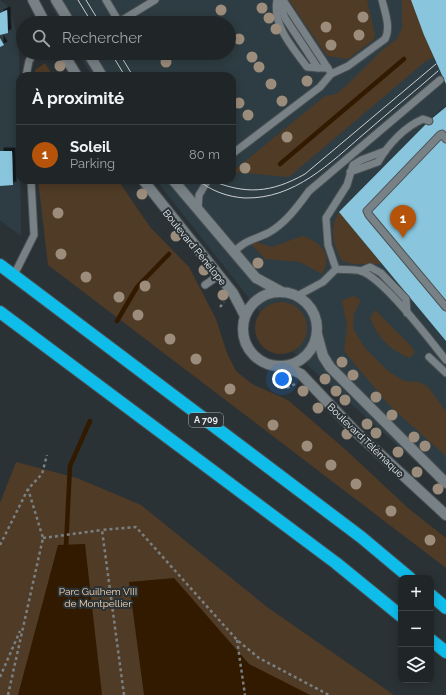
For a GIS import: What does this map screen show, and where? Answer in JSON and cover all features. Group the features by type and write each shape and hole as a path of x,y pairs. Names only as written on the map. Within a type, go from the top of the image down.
{"highway":[{"name":"A 709","path":"0,265 360,537 406,575"},
{"path":"0,312 336,564 398,614"},
{"path":"434,598 446,608"},
{"path":"434,642 446,652"}],"main road":[{"path":"33,0 41,16"},
{"path":"56,0 66,16"},
{"path":"67,60 74,72"},
{"path":"92,60 100,72"},
{"name":"Boulevard Pénélope","path":"146,184 233,293 245,316"},
{"path":"176,184 256,278 280,291 297,296 313,311 323,356 330,367 446,483"},
{"path":"280,291 269,293 259,298 250,306 245,316 242,326 244,337 254,356 264,362 274,365 285,366 296,362 306,355 313,345 317,333"},
{"name":"Boulevard Télémaque","path":"285,366 301,374 355,431 446,515"}],"lane":[{"path":"106,0 115,16"},
{"path":"129,16 155,0"},
{"path":"278,0 285,18 318,68 330,71 348,66 385,39 388,34 388,29 382,0"},
{"path":"284,0 330,71"},
{"path":"27,72 30,60"},
{"path":"236,151 316,90 330,71"},
{"path":"234,253 243,243 269,232 297,208 309,191 440,80"},
{"path":"336,269 328,245 326,218 347,185 353,165 361,160 385,151 412,124 423,119 429,121"},
{"path":"446,138 442,134 440,135 367,211 446,307"},
{"path":"14,275 34,235 30,184"},
{"path":"198,209 199,195 206,184"},
{"path":"297,296 323,282 336,269 361,271 377,281 407,313 446,360"},
{"path":"205,285 218,276"},
{"path":"428,357 446,373"}],"path":[{"path":"0,545 28,489 42,474 47,455"},
{"path":"8,695 22,625 43,538 28,489"},
{"path":"43,538 136,527 237,640 259,658 329,695"},
{"path":"102,530 124,695"},
{"path":"0,677 22,625"},
{"path":"237,640 245,695"}],"shaded area":[{"path":"0,0 10,9 16,32 16,60 19,60 19,72 16,72 16,184 20,184 21,236 0,220"},
{"path":"49,0 446,0 446,489 293,352 298,349 264,308 260,312 159,184 236,184 236,72 90,72 82,60 236,60 236,16 57,16"},
{"path":"85,544 102,695 18,695 58,545"},
{"path":"174,578 249,664 310,695 144,695 129,582"}],"green space":[{"path":"289,0 367,0 375,35 373,40 348,59 327,56"},
{"path":"402,0 411,0 434,58 427,60 289,177 236,172 236,169 325,96 336,94 345,87 382,50 397,39 402,28"},
{"path":"45,63 51,72 35,72 35,70"},
{"path":"38,184 121,184 150,227 189,267 216,319 227,353 236,371 252,384 288,400 346,450 408,508 446,538 446,568 48,265"},
{"path":"339,212 381,264 353,264 342,261 336,249 333,236 334,224"},
{"path":"302,236 315,242 324,250 326,261 322,274 300,262 265,259 251,244 253,241 272,247"},
{"path":"353,296 361,300 354,314 353,328 364,347 388,371 404,381 418,382 427,386 446,411 446,456 390,406 344,351 347,326 342,300"},
{"path":"276,302 286,302 300,309 307,323 307,333 300,347 286,354 276,354 266,350 259,343 255,333 255,323 259,313 266,306"},
{"path":"375,310 411,346 415,352 410,358 390,347 381,337 370,318"},
{"name":"Parc Guilhem VIII de Montpellier","path":"16,462 77,478 141,505 267,607 394,695 0,695 0,503"}],"building":[{"path":"411,0 446,0 446,84 424,35"},
{"path":"7,10 8,33 0,35 0,13"},
{"path":"0,38 4,45 0,47"},
{"path":"446,107 446,341 339,212 429,121"},
{"path":"0,151 12,151 13,185 0,186"}],"waterway":[{"path":"280,164 404,59"},
{"path":"117,321 137,287 169,254"},
{"path":"66,546 70,466 90,421"}],"tram line":[{"path":"78,0 88,16"},
{"path":"86,0 96,16"},
{"path":"115,60 123,72"},
{"path":"123,60 131,72"},
{"path":"220,184 247,190 258,190 281,185 305,174 436,64"},
{"path":"204,184 220,193 245,198 263,197 296,186 311,177 339,156 438,71"}],"place":[{"name":"Soleil","path":"403,238"}]}
